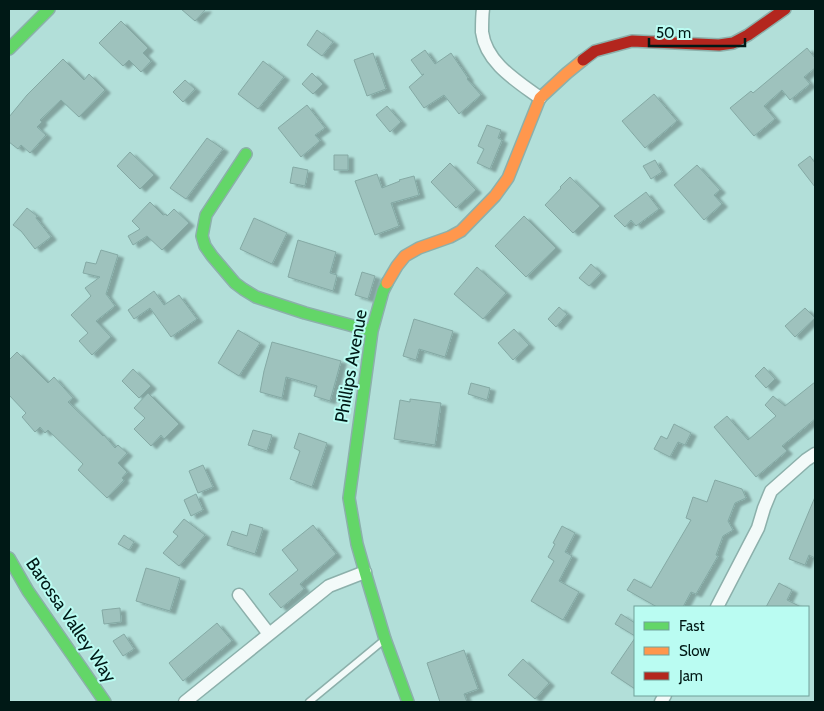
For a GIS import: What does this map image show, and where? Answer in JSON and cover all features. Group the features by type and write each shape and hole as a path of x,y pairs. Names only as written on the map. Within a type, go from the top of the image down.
{"street":[{"path":"9,49 49,9"},
{"path":"483,9 482,33 493,59 518,82 540,98"},
{"name":"Phillips Avenue","path":"408,702 385,639 364,572 349,498 372,331 383,291 405,256 419,248 461,231 495,196 508,178 540,98 595,51 632,41 718,45 733,43 748,35 785,9"},
{"path":"246,154 206,215 202,238 213,258 236,284 262,300 372,331"},
{"path":"718,606 758,528 771,491 815,454"},
{"name":"Barossa Valley Way","path":"9,558 28,591 105,702"},
{"path":"184,702 328,586 364,572"},
{"path":"239,596 269,634"}],"lane":[{"path":"308,702 385,639"}],"building":[{"path":"181,9 206,9 195,21"},
{"path":"121,21 148,48 143,53 151,61 141,72 129,60 123,66 99,43"},
{"path":"317,30 333,42 322,56 307,45"},
{"path":"807,48 815,58 815,68 804,77 810,84 790,100 782,90 764,106 775,119 754,136 730,108 751,91 753,93"},
{"path":"425,50 435,64 451,53 467,79 481,95 459,114 444,95 424,108 409,87 424,74 422,75 411,60"},
{"path":"373,53 386,89 367,96 354,60"},
{"path":"63,59 84,80 89,74 105,90 79,117 61,100 40,120 42,122 37,127 46,135 30,153 21,145 18,149 9,142 9,117 27,95"},
{"path":"263,61 284,77 258,109 238,94"},
{"path":"312,73 323,84 313,94 302,84"},
{"path":"185,80 195,89 183,102 173,92"},
{"path":"654,94 677,121 645,148 622,121"},
{"path":"307,105 325,128 315,135 320,141 301,157 278,128"},
{"path":"387,106 401,122 390,132 376,115"},
{"path":"487,125 501,130 498,138 502,140 490,169 477,163 484,149 478,146"},
{"path":"207,138 223,149 186,199 170,188"},
{"path":"130,152 154,175 140,189 117,166"},
{"path":"334,155 348,155 348,170 334,170"},
{"path":"810,156 815,163 815,187 798,165"},
{"path":"655,160 662,172 651,179 643,166"},
{"path":"450,163 476,190 456,208 431,182"},
{"path":"697,165 720,190 714,195 722,204 704,220 674,185"},
{"path":"293,167 308,170 305,186 290,183"},
{"path":"377,174 382,188 399,180 414,176 419,195 391,203 399,226 375,235 355,181"},
{"path":"570,177 600,206 573,233 545,205"},
{"path":"646,192 659,209 636,226 631,220 625,227 614,216"},
{"path":"150,202 163,215 166,214 167,216 174,209 189,223 162,250 147,236 133,245 128,236 140,229 132,221"},
{"path":"27,208 37,216 36,218 51,237 35,249 21,231 13,225"},
{"path":"524,216 556,248 526,277 495,246"},
{"path":"254,218 287,233 272,264 240,249"},
{"path":"298,240 336,252 330,273 337,275 333,291 288,277"},
{"path":"101,250 118,255 106,294 115,306 96,321 111,337 92,355 79,341 88,333 71,315 91,296 85,288 100,277 83,273 86,262 96,264"},
{"path":"591,264 601,273 589,286 579,278"},
{"path":"477,267 506,293 483,319 454,294"},
{"path":"362,272 375,276 368,299 355,295"},
{"path":"154,291 164,305 179,295 197,319 171,337 150,308 134,319 128,310"},
{"path":"559,307 567,314 556,327 548,319"},
{"path":"805,308 815,318 795,337 785,326"},
{"path":"414,319 453,331 445,357 419,349 416,360 403,356"},
{"path":"514,329 529,345 513,360 498,343"},
{"path":"238,330 260,343 239,376 218,363"},
{"path":"272,342 341,361 330,401 314,396 317,386 286,377 282,398 260,392"},
{"path":"17,352 48,383 54,377 73,398 68,402 104,435 115,448 118,445 127,453 118,463 127,472 122,478 124,480 107,498 78,470 83,464 48,430 45,433 40,427 35,432 22,417 26,413 9,395 9,360"},
{"path":"764,367 775,379 766,388 755,376"},
{"path":"133,369 151,386 139,398 122,381"},
{"path":"815,382 815,419 782,446 787,451 756,477 714,427 727,416 748,440 776,416 765,405 773,396 785,406"},
{"path":"471,383 490,388 487,400 468,394"},
{"path":"148,393 179,424 164,439 161,435 151,446 134,429 145,418 134,408"},
{"path":"410,399 441,403 435,445 394,439 400,400 410,402"},
{"path":"674,424 691,433 685,445 678,442 670,457 654,449 661,436 667,439"},
{"path":"253,430 272,435 267,451 248,445"},
{"path":"299,433 327,443 312,487 290,479 300,451 294,448"},
{"path":"203,465 213,487 198,493 189,471"},
{"path":"715,480 742,489 746,498 735,503 728,521 733,530 723,536 716,555 718,556 696,594 691,592 684,606 655,606 627,590 634,579 651,588 691,520 686,518 693,497 707,502"},
{"path":"196,494 203,510 191,516 184,500"},
{"path":"815,497 815,558 809,555 805,565 789,559"},
{"path":"184,519 205,535 179,566 163,553 178,536 173,532"},
{"path":"250,524 263,528 255,554 227,545 232,531 247,536"},
{"path":"313,525 336,554 300,584 304,589 281,608 269,594 298,570 282,550"},
{"path":"562,526 575,533 565,552 572,556 559,581 579,592 563,620 531,601 554,561 548,557"},
{"path":"124,535 134,542 129,550 118,544"},
{"path":"146,568 180,578 170,611 136,601"},
{"path":"779,583 792,590 787,600 799,606 767,606"},
{"path":"120,608 121,622 104,624 102,610"},
{"path":"621,614 634,622 634,635 615,624"},
{"path":"217,623 232,641 183,681 169,663"},
{"path":"124,634 134,649 123,656 113,641"},
{"path":"634,639 634,688 611,673"},
{"path":"464,650 478,689 464,694 467,702 440,702 427,663"},
{"path":"523,659 549,683 535,699 508,675"}],"traffic: fast":[{"path":"9,49 49,9"},
{"path":"246,154 206,215 202,236 205,246 212,256 235,283 256,297 305,313 372,331"},
{"path":"387,283 372,331 349,498 357,544 365,572 385,639 408,702"},
{"path":"9,558 28,591 105,702"}],"traffic: slow":[{"path":"387,283 405,256 419,248 461,231 495,196 508,178 540,98 583,60"}],"traffic: jam":[{"path":"583,60 595,51 632,41 719,45 733,43 748,35 785,9"}]}
